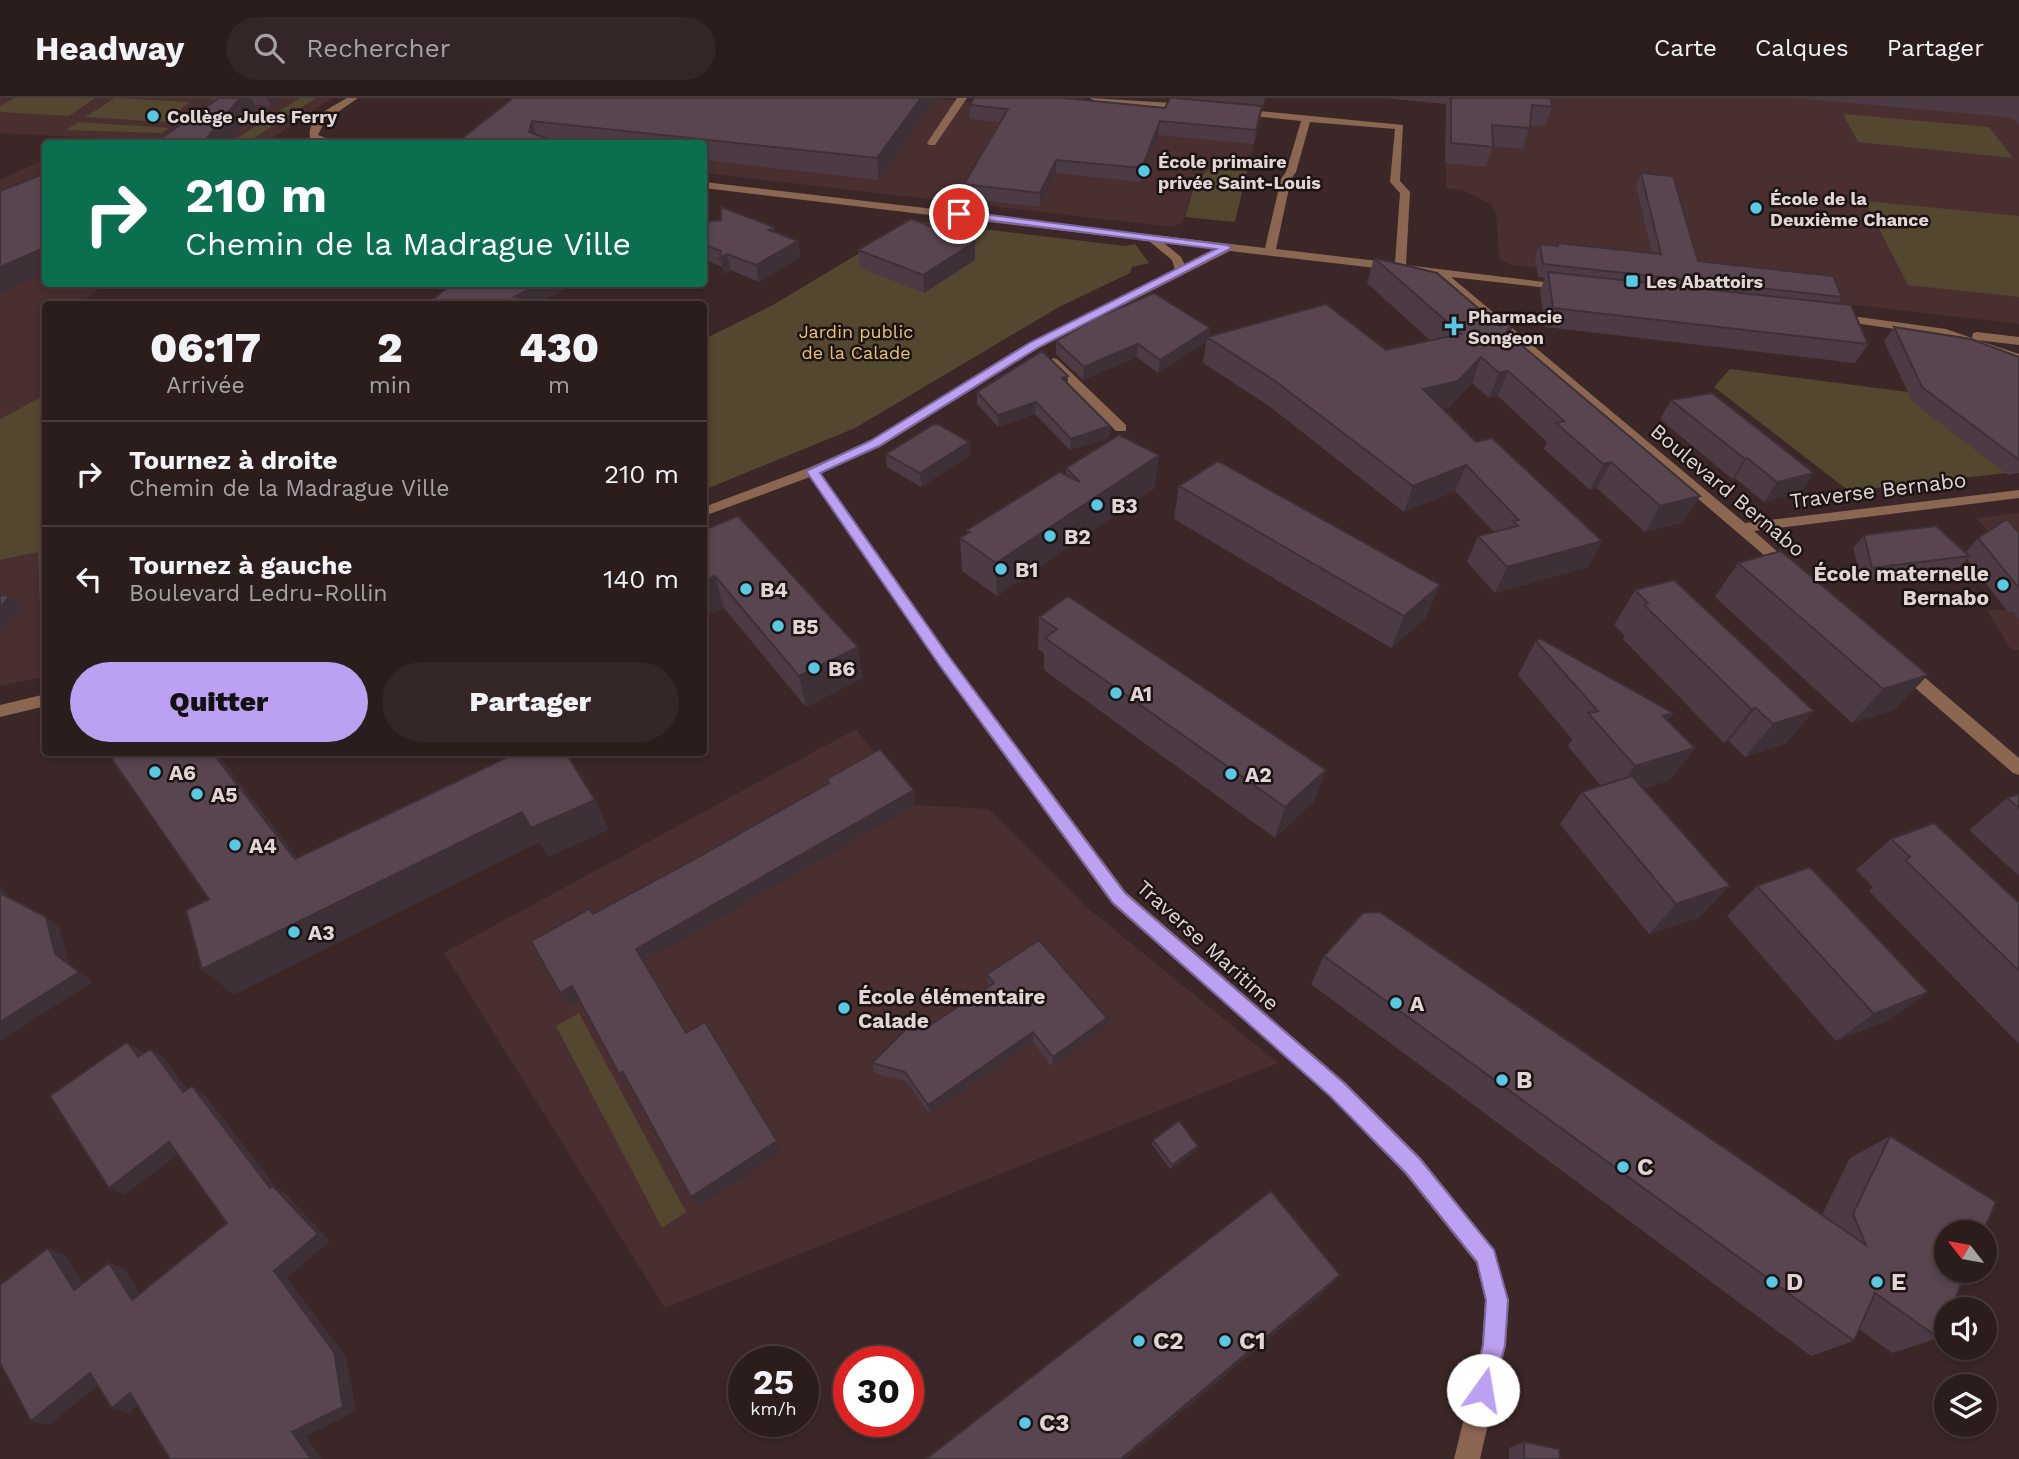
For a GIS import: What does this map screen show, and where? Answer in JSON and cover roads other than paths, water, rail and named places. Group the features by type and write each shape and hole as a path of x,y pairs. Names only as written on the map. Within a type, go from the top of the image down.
{"street":[{"path":"319,140 313,136 317,123 353,98"},
{"path":"932,143 962,98"},
{"path":"1095,98 1205,109"},
{"path":"1224,111 1400,127 1395,182 1405,192 1400,267"},
{"path":"1270,252 1286,179 1291,172 1306,119"},
{"path":"707,185 1579,289"},
{"path":"1149,236 1161,243 1177,259 1181,271"},
{"path":"707,511 813,471 874,444 1035,345 1227,248"},
{"name":"Boulevard Bernabo","path":"1440,273 1803,581"},
{"path":"1819,316 2019,341"},
{"path":"1946,333 2019,358"},
{"path":"1035,345 1121,428"},
{"name":"Traverse Maritime","path":"813,471 945,662 1119,898 1337,1089 1413,1166 1486,1257 1497,1300 1494,1345 1467,1459"},
{"name":"Traverse Bernabo","path":"1742,527 2019,494"},
{"path":"1895,661 2019,768"},
{"path":"0,711 42,701"}],"place":[{"name":"Collège Jules Ferry","path":"153,116"},
{"name":"École primaire privée Saint-Louis","path":"1144,171"},
{"name":"École de la Deuxième Chance","path":"1756,208"},
{"name":"Les Abattoirs","path":"1632,281"},
{"name":"Pharmacie Songeon","path":"1454,326"},
{"name":"B3","path":"1097,505"},
{"name":"B2","path":"1050,536"},
{"name":"B1","path":"1001,569"},
{"name":"École maternelle Bernabo","path":"2003,585"},
{"name":"B4","path":"746,589"},
{"name":"B5","path":"778,626"},
{"name":"B6","path":"814,668"},
{"name":"A1","path":"1116,693"},
{"name":"A6","path":"155,772"},
{"name":"A2","path":"1231,774"},
{"name":"A5","path":"197,794"},
{"name":"A4","path":"235,845"},
{"name":"A3","path":"294,932"},
{"name":"A","path":"1396,1003"},
{"name":"École élémentaire Calade","path":"844,1008"},
{"name":"B","path":"1502,1080"},
{"name":"C","path":"1623,1167"},
{"name":"D","path":"1772,1282"},
{"name":"E","path":"1877,1282"},
{"name":"C2","path":"1139,1341"},
{"name":"C1","path":"1225,1341"},
{"name":"C3","path":"1025,1423"}],"park label":[{"name":"Jardin public de la Calade","path":"856,341"}]}
